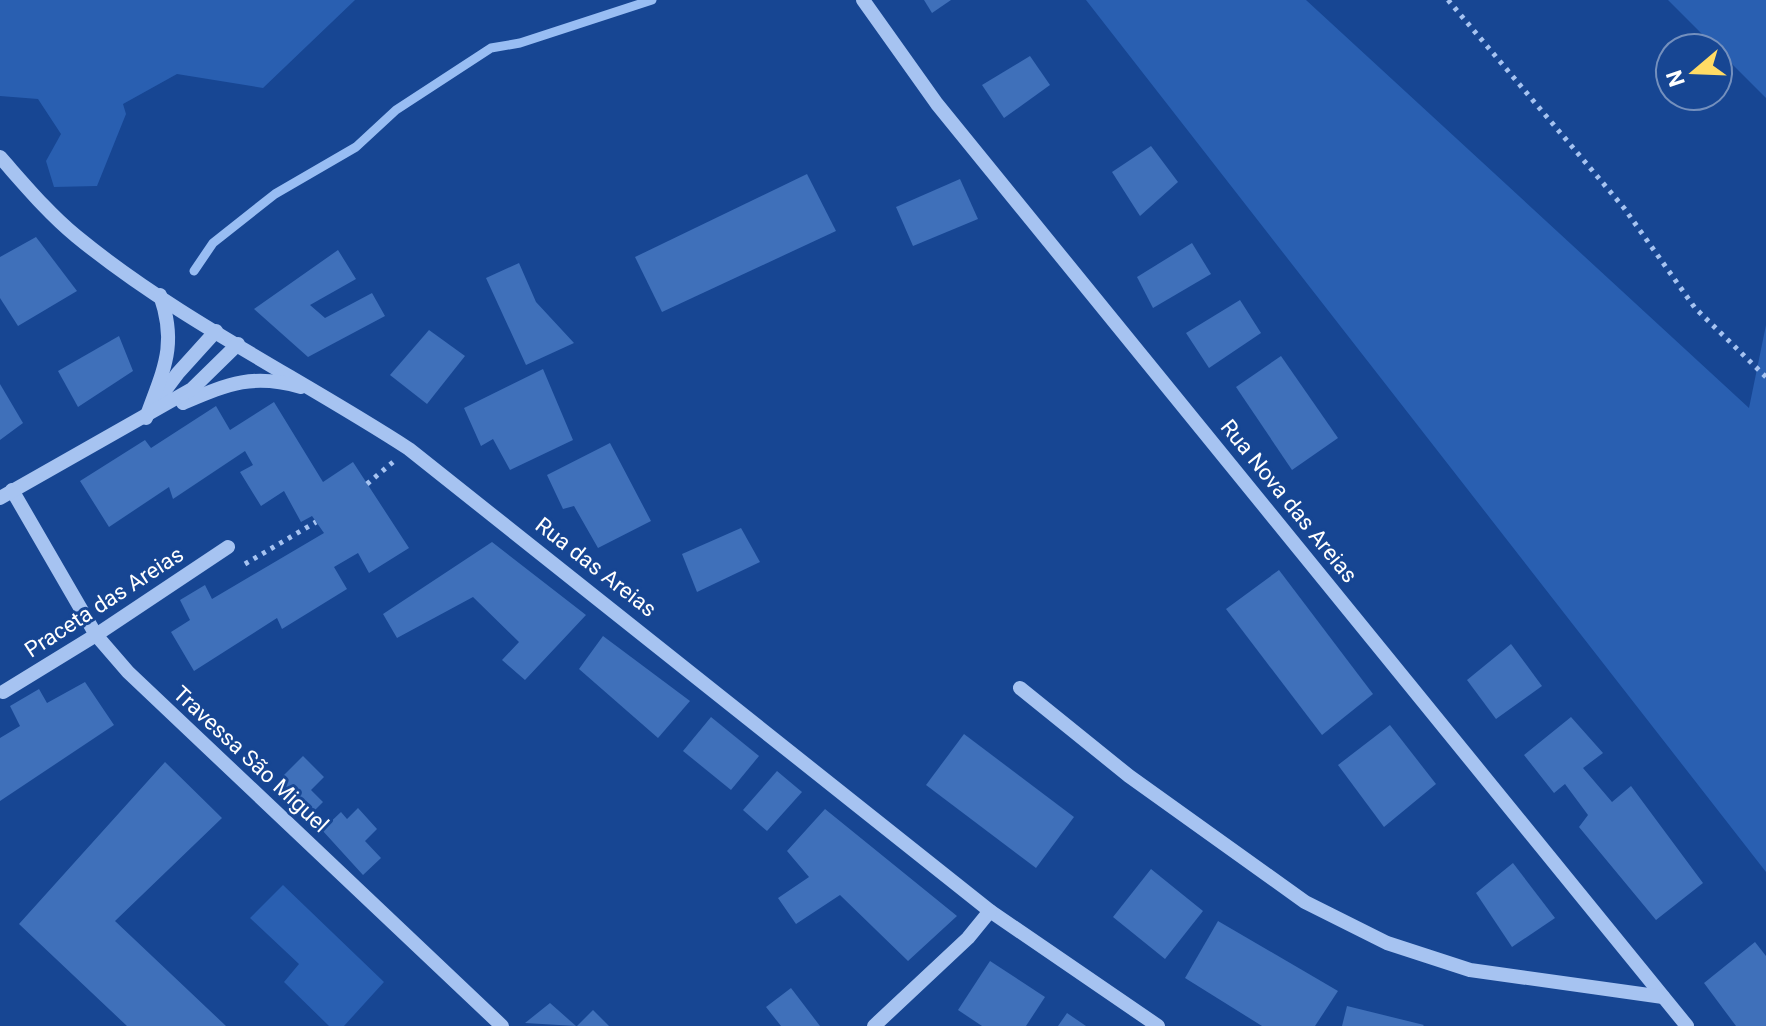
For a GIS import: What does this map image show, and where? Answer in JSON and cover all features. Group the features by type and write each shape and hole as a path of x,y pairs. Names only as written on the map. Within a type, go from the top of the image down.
{"street":[{"name":"Rua Nova das Areias","path":"863,0 937,104 1687,1026"},
{"name":"Rua das Areias","path":"0,157 76,236 216,331 323,393 409,449 990,911 1158,1026"},
{"path":"146,418 168,355 170,323 160,295"},
{"path":"146,418 178,373 216,331"},
{"path":"6,494 146,418 202,382 238,344"},
{"path":"146,418 227,384 270,378 323,393"},
{"name":"Travessa São Miguel","path":"6,494 96,635 128,672 502,1026"},
{"name":"Praceta das Areias","path":"3,692 96,635 228,547"},
{"path":"1020,688 1129,776 1305,902 1387,943 1470,970 1663,997"},
{"path":"874,1026 968,938 990,911"}],"path":[{"path":"1448,0 1624,208 1695,308 1766,377"},
{"path":"367,484 409,449"},
{"path":"228,547 241,567 316,522"}],"shaded area":[{"path":"0,0 355,0 263,88 177,74 123,104 126,114 97,186 54,187 46,161 61,134 38,99 0,96"},
{"path":"1086,0 1306,0 1749,408 1766,325 1766,872"},
{"path":"1668,0 1766,0 1766,98 1734,66 1734,32 1700,32"},
{"path":"283,885 384,982 344,1026 329,1026 284,982 299,964 250,918"}],"building":[{"path":"924,0 951,0 932,13"},
{"path":"1030,56 1050,85 1004,118 982,85"},
{"path":"1151,146 1178,182 1140,216 1112,172"},
{"path":"807,174 836,231 662,312 635,257"},
{"path":"960,179 978,219 913,246 896,207"},
{"path":"36,237 77,291 18,326 0,298 0,257"},
{"path":"1192,243 1211,274 1153,308 1137,277"},
{"path":"338,250 356,279 310,305 325,318 372,293 385,316 308,357 254,309"},
{"path":"519,263 536,302 574,343 526,365 486,278"},
{"path":"1240,300 1261,333 1209,368 1186,333"},
{"path":"429,330 465,356 427,404 390,375"},
{"path":"119,336 133,371 78,407 58,371"},
{"path":"1281,356 1338,438 1292,470 1236,387"},
{"path":"543,369 573,440 510,470 493,439 481,446 464,408"},
{"path":"0,384 23,423 0,440"},
{"path":"274,402 323,482 353,462 409,548 369,573 358,553 334,567 347,589 282,629 277,618 194,671 171,632 190,620 180,600 205,585 212,599 324,533 312,516 301,522 284,491 261,506 240,472 253,465 245,451 173,499 169,487 109,527 80,481 145,440 151,448 216,406 230,430"},
{"path":"610,443 651,521 598,548 574,506 563,509 547,475"},
{"path":"741,528 760,562 697,592 682,554"},
{"path":"492,542 586,615 525,680 502,660 519,642 473,597 397,638 383,614"},
{"path":"1279,570 1373,694 1322,735 1226,609"},
{"path":"603,636 690,701 658,738 579,669"},
{"path":"1511,644 1542,686 1496,719 1467,680"},
{"path":"85,682 114,725 0,801 0,738 20,726 10,706 39,689 47,703"},
{"path":"711,717 759,756 731,790 683,751"},
{"path":"1571,717 1603,753 1583,768 1612,802 1631,786 1703,883 1656,920 1579,827 1588,815 1565,784 1554,793 1524,755"},
{"path":"1390,725 1436,784 1384,827 1338,765"},
{"path":"964,734 1074,817 1036,868 926,785"},
{"path":"303,756 324,777 311,790 323,802 306,819 273,786"},
{"path":"165,762 222,818 115,921 226,1026 127,1026 19,924"},
{"path":"777,771 802,792 767,831 743,810"},
{"path":"358,808 377,829 365,841 381,858 363,875 322,830 341,812 347,819"},
{"path":"825,809 957,916 908,961 840,895 796,924 778,898 809,877 787,851"},
{"path":"1513,863 1555,918 1512,947 1476,893"},
{"path":"1151,869 1203,911 1165,959 1113,917"},
{"path":"1218,921 1338,991 1315,1026 1262,1026 1185,978"},
{"path":"1755,942 1766,956 1766,1026 1736,1026 1704,983"},
{"path":"990,961 1045,997 1026,1026 982,1026 958,1010"},
{"path":"791,988 820,1026 781,1026 766,1007"},
{"path":"550,1003 576,1026 525,1023"},
{"path":"1347,1006 1424,1025 1342,1026"},
{"path":"593,1010 609,1026 577,1026"},
{"path":"1067,1013 1086,1026 1058,1026"}],"waterway":[{"path":"194,271 213,243 275,194 356,147 396,110 491,48 520,43 652,0"}]}
